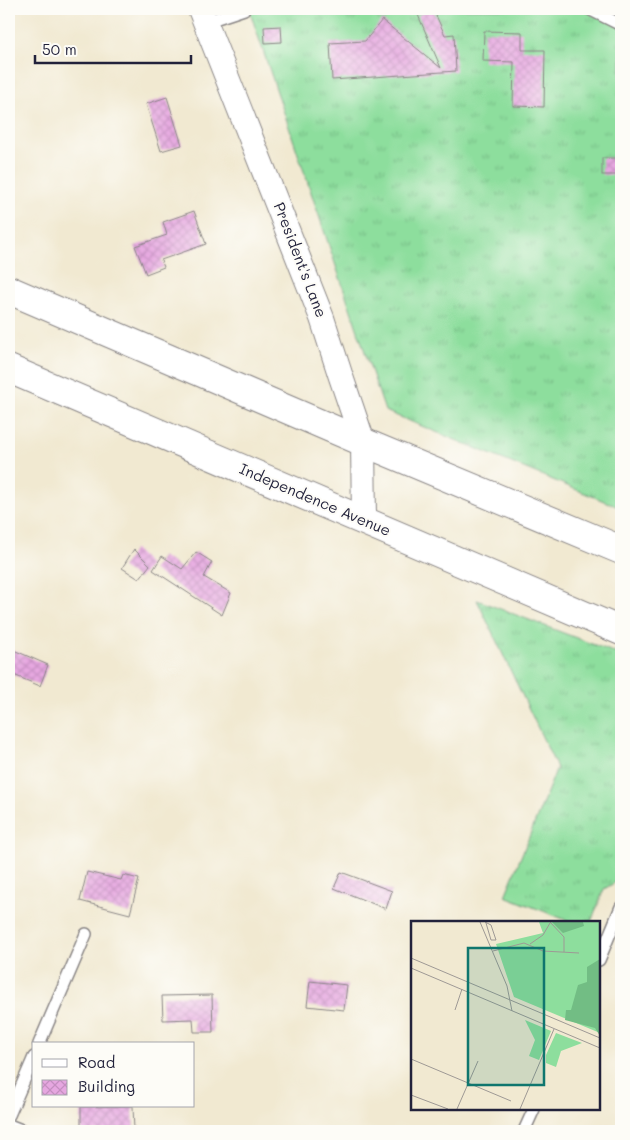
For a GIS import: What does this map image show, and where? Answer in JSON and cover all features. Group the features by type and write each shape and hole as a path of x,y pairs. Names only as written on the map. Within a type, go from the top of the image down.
{"main road":[{"path":"9,290 621,550"},
{"name":"Independence Avenue","path":"9,369 621,631"}],"street":[{"name":"President's Lane","path":"202,15 322,318 363,442 364,520"}],"lane":[{"path":"202,15 244,9"},
{"path":"589,9 621,25"},
{"path":"600,958 621,907"},
{"path":"40,1042 86,934"},
{"path":"9,1115 32,1061"},
{"path":"524,1131 534,1110"},
{"path":"9,1125 24,1131"}],"green space":[{"path":"249,9 621,9 621,508 385,411"},
{"path":"477,600 621,655 621,879 604,889 591,921 568,921 505,896 557,768"}],"building":[{"path":"433,9 445,35 454,34 456,71 332,80 330,43 365,41 382,20 441,68 418,15"},
{"path":"281,26 282,42 265,43 264,27"},
{"path":"484,31 522,32 522,50 545,50 544,107 513,106 514,62 483,61"},
{"path":"167,97 182,145 161,151 146,104"},
{"path":"602,158 621,158 621,175 602,175"},
{"path":"194,211 206,244 161,260 164,267 146,274 135,246 167,235 163,222"},
{"path":"134,549 150,565 139,579 122,568"},
{"path":"196,552 212,562 204,577 231,593 222,615 153,570 162,556 182,569"},
{"path":"9,648 48,665 40,686 9,673"},
{"path":"87,872 121,880 123,875 139,879 130,914 80,901"},
{"path":"341,872 392,891 386,909 334,888"},
{"path":"310,981 347,985 344,1010 307,1006"},
{"path":"212,995 213,1032 194,1032 193,1019 163,1020 162,996"},
{"path":"81,1108 133,1108 134,1131 81,1131"}]}
